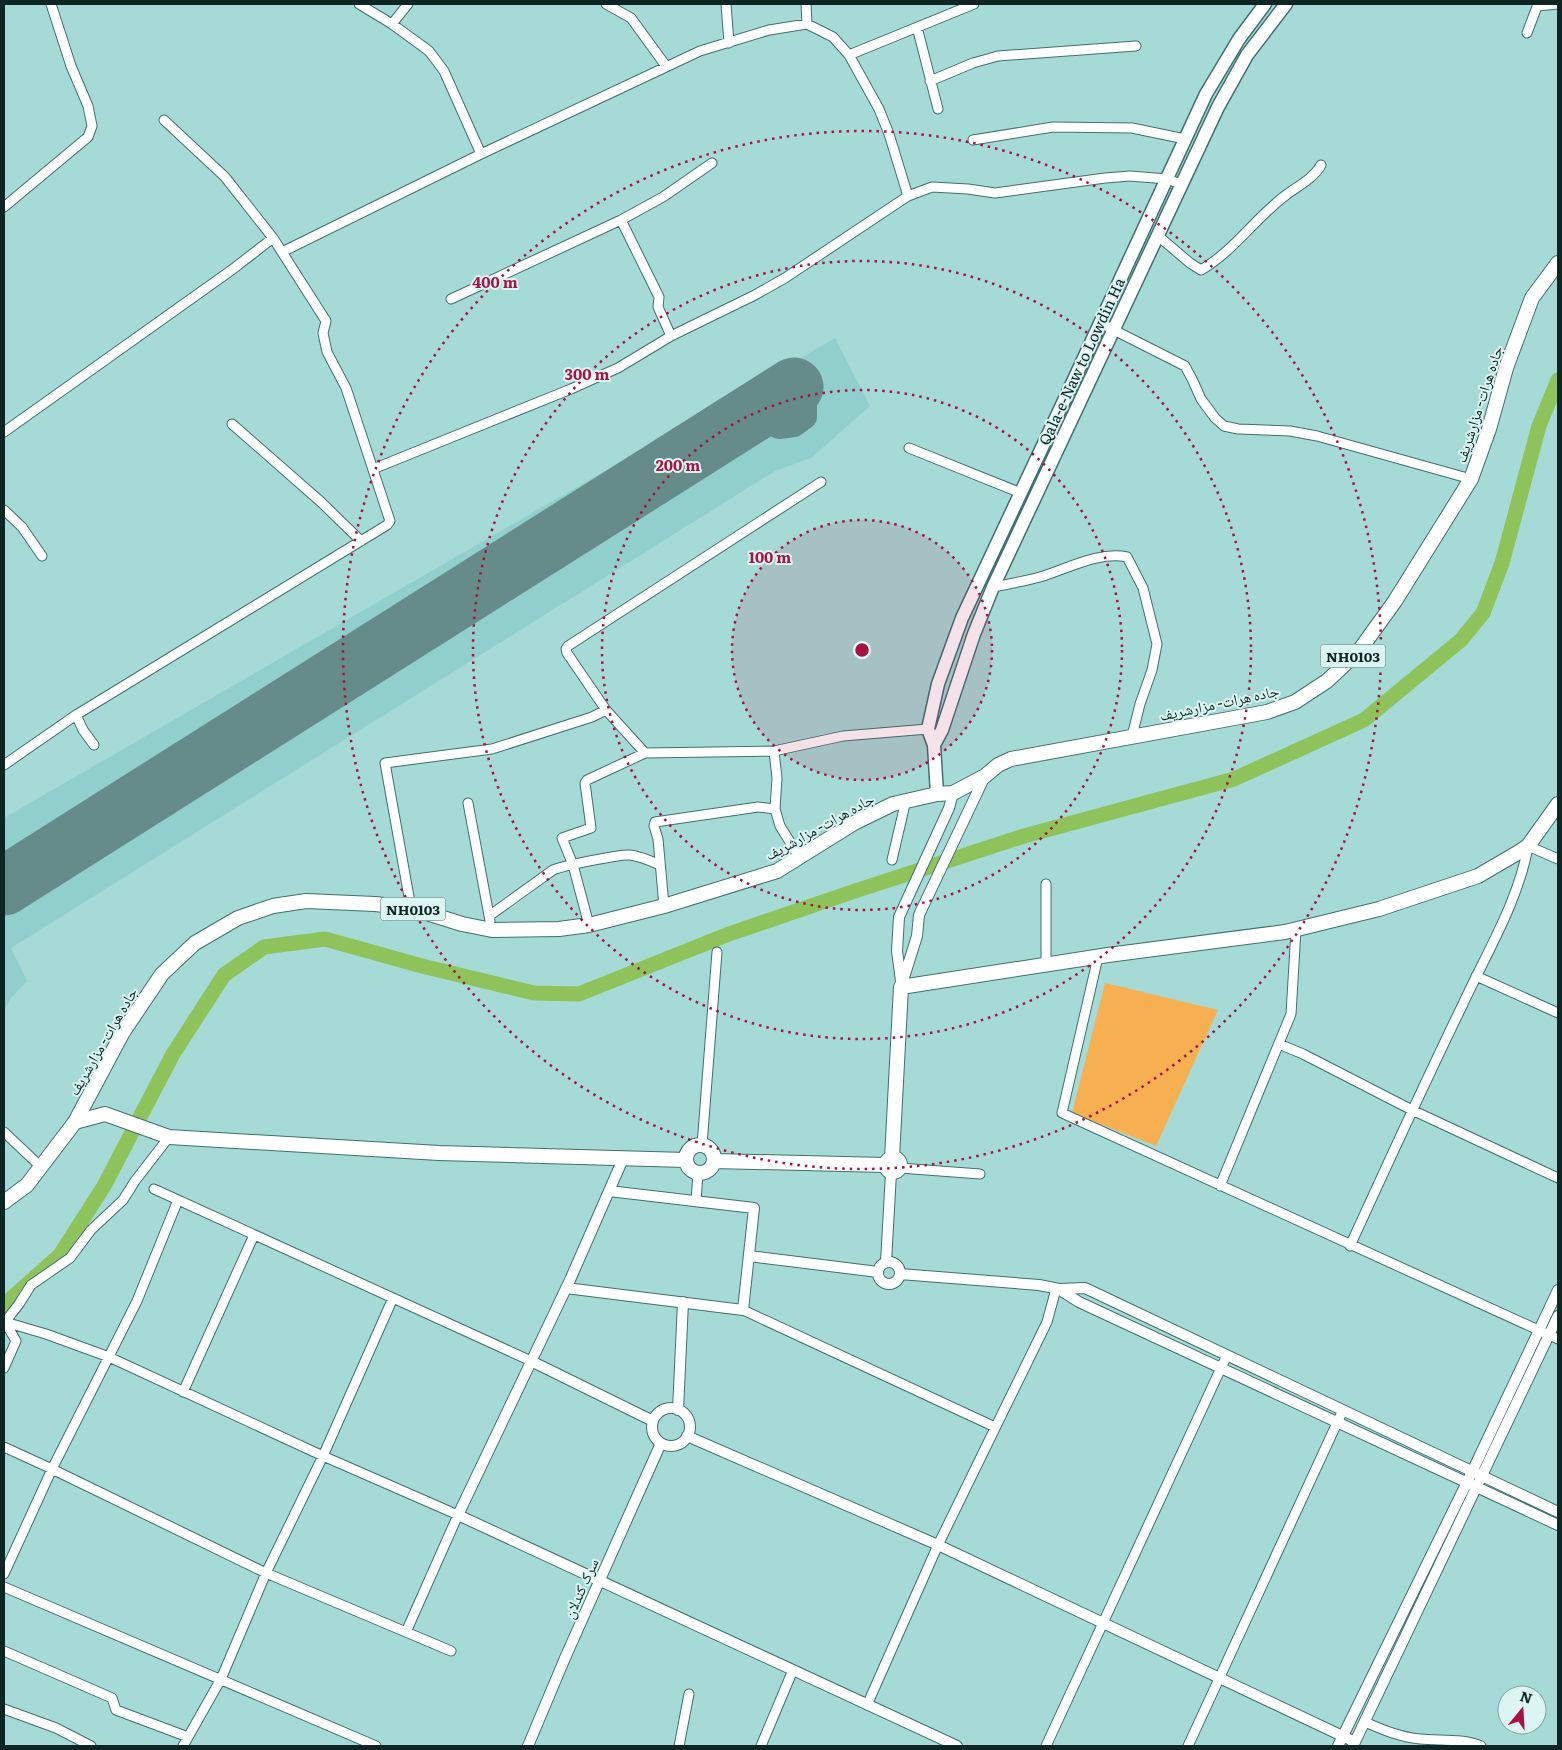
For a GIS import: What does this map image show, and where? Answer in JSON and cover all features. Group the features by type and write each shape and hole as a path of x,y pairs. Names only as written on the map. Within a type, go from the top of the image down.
{"main road":[{"name":"Qala-e-Naw to Lowdin Ha","path":"937,794 934,745 928,729 938,684 962,618 1206,94 1238,39 1265,4"},
{"name":"Qala-e-Naw to Lowdin Ha","path":"934,745 942,730 974,634 993,587 1181,184 1218,107 1247,55 1286,4"},
{"name":"جاده هرات- مزارشریف","path":"4,1202 27,1185 75,1122 123,1032 162,974 195,944 238,918 273,906 306,901 359,903 410,908 462,924 492,930 559,929 589,925 664,906 777,871 854,823 906,800 954,793 986,776 998,765 1011,759 1267,712 1295,702 1327,681 1359,651 1395,601 1471,479 1489,429 1506,368 1532,298 1558,263"},
{"path":"1004,530 1016,537"},
{"path":"714,1162 892,1166 901,987 1098,957 1296,930 1379,909 1478,876 1519,852 1528,846 1558,804"},
{"path":"75,1122 105,1114 169,1137 439,1154 686,1160"},
{"path":"697,1145 702,1145 713,1153 714,1162 706,1172 698,1173 690,1168 686,1160 689,1150 697,1145"}],"street":[{"path":"4,207 88,137 92,126 88,106 71,66 51,4"},
{"path":"359,4 392,24 429,51 444,71 480,154"},
{"path":"392,24 408,4"},
{"path":"606,4 631,18 666,66"},
{"path":"726,4 730,43"},
{"path":"806,4 807,24"},
{"path":"849,54 974,4"},
{"path":"1527,33 1538,5 1558,4"},
{"path":"282,252 480,154 700,51 768,30 807,24 833,37 849,54 882,117 908,196"},
{"path":"917,27 938,109"},
{"path":"930,81 973,63 998,56 1136,46"},
{"path":"4,765 76,715 387,525 390,521 346,388 327,352 323,333 326,320 273,238 225,177 164,120"},
{"path":"973,140 1053,127 1132,128 1185,140"},
{"path":"451,299 621,220 663,197 712,163"},
{"path":"1157,235 1201,270 1229,248 1280,200 1315,174 1321,164"},
{"path":"373,469 571,389 618,368 671,336 756,295 785,278 908,196 932,188 968,189 995,193 1130,176 1167,179 1181,184"},
{"path":"621,220 659,297 658,307 671,336"},
{"path":"4,432 233,269 273,238"},
{"path":"1100,323 1184,366 1201,399 1215,418 1224,426 1238,429 1290,431 1317,436 1471,479"},
{"path":"232,424 321,502 361,541"},
{"path":"909,448 1021,493"},
{"path":"645,753 606,710 567,654 566,649 821,482"},
{"path":"4,510 22,527 42,556"},
{"path":"993,587 1038,577 1098,558 1121,556 1127,558 1143,588 1157,644 1152,670 1140,704 1132,736"},
{"path":"410,908 385,763 492,749 592,717 606,710"},
{"path":"76,715 83,730 94,745"},
{"path":"589,925 573,866 562,838 591,828 585,782 587,780 645,753 774,752 843,736 928,729"},
{"path":"774,752 777,778 775,809 780,826 800,858"},
{"path":"901,987 920,915 986,776"},
{"path":"901,987 897,951 899,917 944,820 954,793"},
{"path":"892,860 906,800"},
{"path":"468,803 492,930"},
{"path":"664,906 655,822 758,807 775,809"},
{"path":"1350,1246 1412,1110 1509,908 1525,863 1528,846 1558,859"},
{"path":"490,916 552,870 562,866 573,866 628,854 660,865"},
{"path":"1046,884 1046,965"},
{"path":"1220,1186 1291,1014 1296,930"},
{"path":"702,1145 717,952"},
{"path":"1098,957 1062,1114 1554,1337"},
{"path":"1476,976 1558,1013"},
{"path":"1279,1044 1303,1054 1412,1110 1558,1178"},
{"path":"4,1132 41,1167"},
{"path":"5,1322 31,1285 70,1258 91,1230 124,1200 135,1181 169,1137"},
{"path":"406,1632 458,1516 566,1288 623,1159"},
{"path":"886,1262 892,1166 980,1174"},
{"path":"696,1201 698,1173"},
{"path":"154,1189 531,1361 653,1421"},
{"path":"609,1191 754,1208 743,1310"},
{"path":"4,1574 52,1469 137,1301 178,1200"},
{"path":"183,1392 254,1235"},
{"path":"749,1256 878,1272"},
{"path":"886,1262 895,1263 900,1270 897,1281 890,1284 883,1282 878,1272 886,1262"},
{"path":"900,1274 1039,1285 1057,1289 1085,1288 1558,1512"},
{"path":"566,1288 743,1310 995,1427"},
{"path":"1057,1289 1080,1302 1558,1525"},
{"path":"867,1704 938,1545 1047,1322 1057,1289"},
{"path":"1338,1746 1472,1472 1558,1290"},
{"path":"182,1746 221,1679 266,1573 323,1456 393,1298"},
{"path":"678,1410 683,1302"},
{"path":"688,1436 938,1545 1343,1736 1354,1744 1476,1487 1554,1337 1558,1316"},
{"path":"5,1322 109,1356 183,1392 458,1516 957,1746"},
{"path":"4,1368 16,1341 5,1322"},
{"path":"1155,1336 1161,1323"},
{"path":"1046,1746 1227,1354"},
{"path":"666,1409 678,1410 684,1413 689,1424 688,1436 679,1444 666,1445 661,1443 653,1433 653,1421 660,1411 666,1409"},
{"path":"1188,1746 1342,1410"},
{"name":"سرک کندلان","path":"528,1746 661,1443"},
{"path":"4,1447 266,1573 451,1651"},
{"path":"4,1587 376,1746"},
{"path":"4,1651 112,1698 116,1710 188,1737"},
{"path":"761,1746 792,1670"},
{"path":"679,1746 689,1694"},
{"path":"4,1709 56,1728 91,1746"},
{"path":"1365,1722 1394,1735 1419,1739 1470,1742 1481,1746"}],"shaded area":[{"path":"835,338 870,406 811,458 775,471 11,948 27,981 11,998 4,1011 4,818"},
{"path":"1105,983 1218,1010 1156,1146 1072,1113"}],"waterway":[{"path":"4,1305 60,1255 104,1186 173,1054 224,975 264,947 325,939 422,966 534,993 579,994 729,934 852,892 1024,836 1234,779 1364,720 1461,640 1483,613 1502,563 1539,426 1558,380"}],"taxiway":[{"path":"761,408 768,420 779,427 794,425 805,417 805,403 794,387"}],"runway":[{"path":"4,886 794,387"}]}
